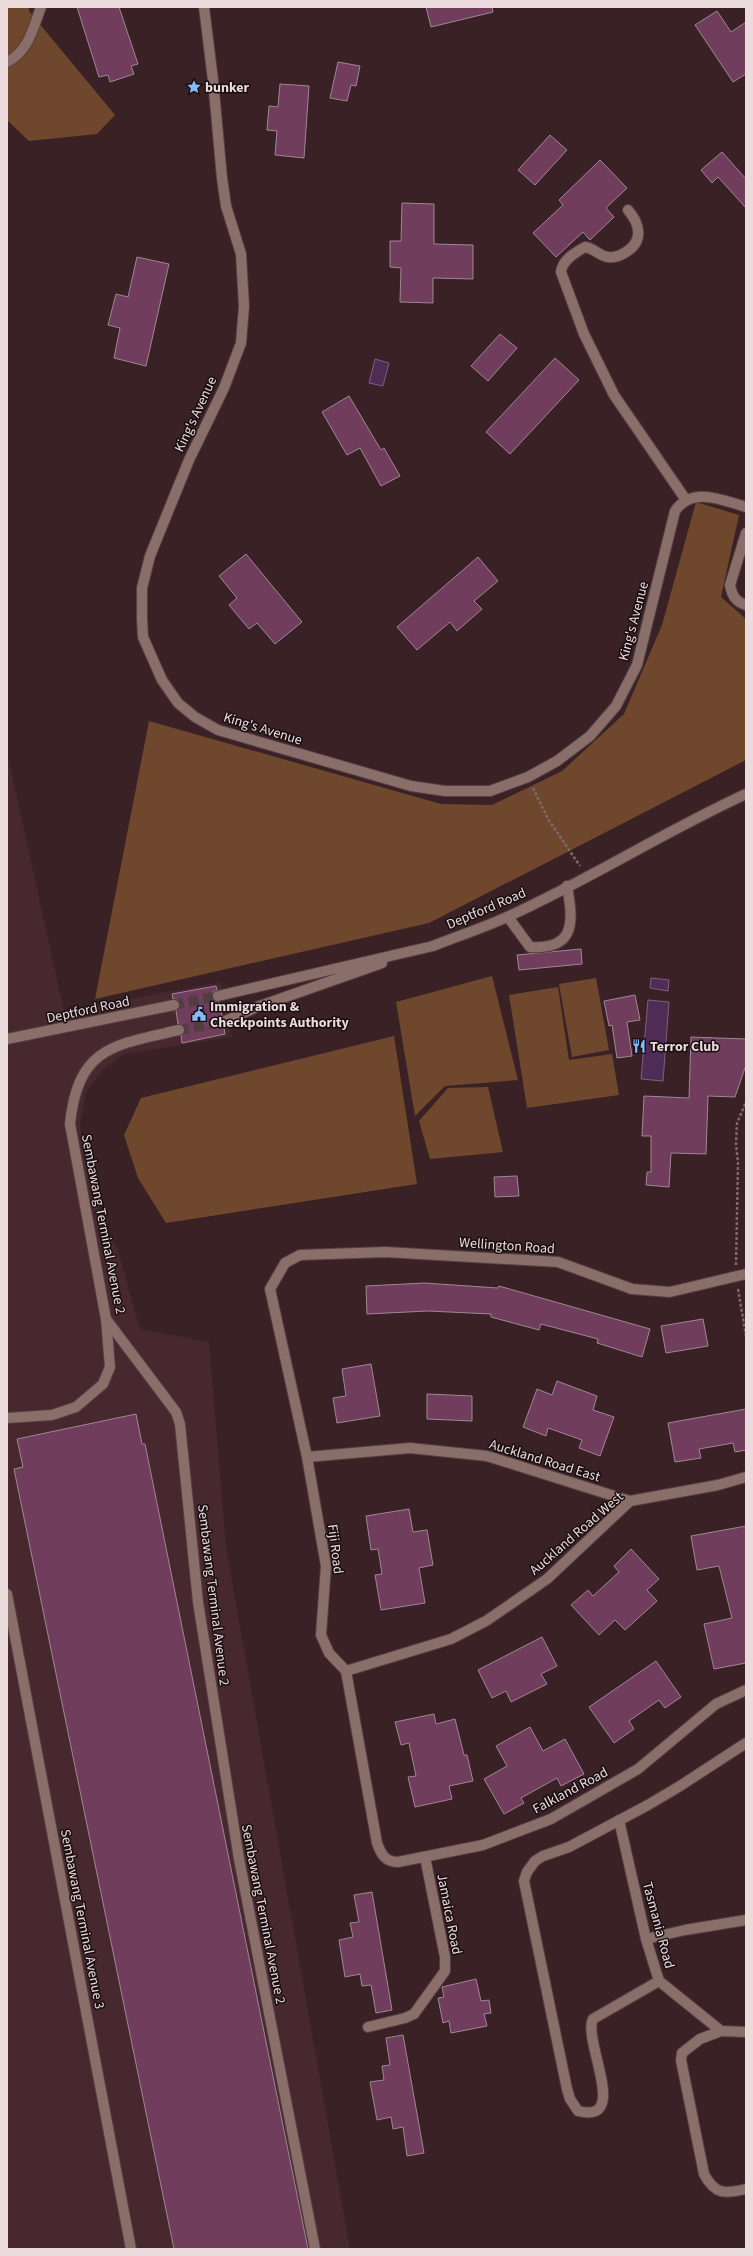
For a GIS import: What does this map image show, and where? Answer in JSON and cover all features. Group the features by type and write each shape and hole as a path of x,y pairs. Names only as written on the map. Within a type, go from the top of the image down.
{"street":[{"path":"7,62 15,58 26,47 40,7"},
{"name":"King's Avenue","path":"204,7 213,80 222,178 226,206 240,254 244,306 241,343 224,388 189,460 150,556 142,588 143,637 162,680 178,703 195,717 218,730 411,786 445,791 490,791 528,777 557,761 590,736 616,706 637,665 675,511 686,500"},
{"path":"628,210 635,218 639,235 637,243 629,251 619,257 608,257 586,247 571,257 562,267 561,272 584,334 614,395 686,500 696,496 706,496 746,507"},
{"path":"746,533 730,586 732,594 739,602 746,605"},
{"name":"Deptford Road","path":"218,996 437,944 508,917 697,816 746,794"},
{"path":"508,917 530,947 545,948 559,942 569,932 572,916 567,886"},
{"path":"223,1022 257,1007 437,944"},
{"name":"Deptford Road","path":"7,1039 174,1004"},
{"name":"Sembawang Terminal Avenue 2","path":"179,1030 117,1045 95,1059 79,1081 72,1103 70,1124 106,1319 176,1412 180,1424 198,1602 237,1851 315,2249"},
{"name":"Wellington Road","path":"285,1263 300,1255 385,1252 558,1262 632,1289 670,1292 746,1274"},
{"name":"Fiji Road","path":"285,1263 270,1289 307,1458 326,1566 321,1635 329,1653 346,1671"},
{"path":"7,1418 58,1413 76,1407 103,1384 110,1367 106,1319"},
{"name":"Auckland Road East","path":"307,1458 410,1448 487,1456 630,1501"},
{"name":"Auckland Road West","path":"346,1671 451,1639 486,1621 547,1579 630,1501 718,1485 746,1476"},
{"name":"Sembawang Terminal Avenue 3","path":"7,1594 131,2249"},
{"name":"Falkland Road","path":"346,1671 377,1843 385,1858 391,1862 398,1862 483,1845 551,1819 638,1769 716,1704 746,1690"},
{"path":"659,1981 593,2019 591,2024 593,2041 604,2100 600,2110 587,2114 578,2111 570,2099 567,2089 524,1881 527,1872 535,1862 543,1856 569,1847 619,1820 680,1786 746,1743"},
{"name":"Tasmania Road","path":"619,1820 646,1939 659,1981 721,2031"},
{"name":"Jamaica Road","path":"368,2027 405,2018 414,2014 445,1971 445,1957 425,1857"},
{"path":"646,1939 684,1930 746,1920"},
{"path":"746,2032 721,2031 700,2039 682,2053 684,2077 704,2174 710,2185 718,2191 729,2193 746,2189"}],"path":[{"path":"528,777 548,819 586,876"},
{"path":"746,1102 737,1123 736,1144 738,1163 736,1277 746,1336"}],"shaded area":[{"path":"7,7 29,7 29,11 115,115 97,134 29,141 7,120"},
{"path":"375,359 389,363 383,386 369,383"},
{"path":"696,502 739,515 721,597 746,619 746,760 429,923 95,999 149,721 441,804 492,805 562,771 624,714 662,625"},
{"path":"7,752 64,1011 221,982 232,1037 124,1054 105,1068 86,1092 80,1126 102,1224 117,1247 140,1329 209,1342 226,1547 350,2249 7,2249"},
{"path":"492,976 518,1080 445,1086 415,1116 396,1002"},
{"path":"596,978 609,1050 572,1057 559,984"},
{"path":"651,978 669,980 668,991 650,988"},
{"path":"558,987 569,1060 612,1054 619,1095 527,1108 509,995"},
{"path":"648,1000 669,1002 663,1081 641,1079"},
{"path":"394,1036 417,1184 166,1223 138,1178 124,1135 141,1098"},
{"path":"488,1087 503,1152 430,1159 419,1121 448,1088"}],"building":[{"path":"77,7 119,7 138,64 131,66 134,74 110,82 108,75 99,77"},
{"path":"426,7 492,7 493,12 431,27"},
{"path":"717,11 731,32 746,22 746,74 733,82 695,25"},
{"path":"338,62 360,66 356,86 351,85 347,101 330,98"},
{"path":"280,84 309,86 304,158 275,155 277,131 267,130 269,106 278,107"},
{"path":"550,135 567,150 535,185 518,170"},
{"path":"722,152 746,179 746,208 718,177 712,183 701,170"},
{"path":"600,160 627,188 606,208 614,217 590,240 583,232 556,257 533,233 563,205 559,200"},
{"path":"402,203 434,204 434,244 473,245 473,279 433,278 433,303 400,302 401,268 390,267 390,241 401,241"},
{"path":"137,257 169,264 146,366 114,358 120,328 108,325 116,294 128,297"},
{"path":"500,334 517,348 488,381 471,366"},
{"path":"555,358 579,380 510,454 486,432"},
{"path":"349,396 381,450 384,448 400,476 381,486 360,448 347,455 322,412"},
{"path":"246,554 302,622 275,644 257,623 249,629 229,605 237,598 219,576"},
{"path":"478,557 498,581 474,601 482,609 457,631 450,622 417,650 397,627"},
{"path":"581,949 582,964 519,970 517,955"},
{"path":"216,986 217,990 213,992 212,997 214,1001 219,1002 222,1016 218,1019 217,1024 224,1028 225,1034 182,1043 181,1036 185,1029 183,1025 178,1024 176,1011 180,1004 179,1000 173,999 172,994"},
{"path":"635,995 640,1020 627,1022 632,1056 617,1058 612,1025 609,1026 604,1001"},
{"path":"691,1037 746,1039 746,1065 735,1097 708,1096 706,1154 671,1153 669,1187 646,1185 647,1172 651,1172 651,1136 642,1136 644,1096 689,1098"},
{"path":"517,1176 519,1196 495,1197 494,1177"},
{"path":"424,1283 498,1288 499,1286 650,1329 642,1357 597,1343 598,1339 541,1324 539,1330 491,1317 491,1314 428,1311 367,1314 366,1286"},
{"path":"703,1319 708,1346 666,1353 661,1326"},
{"path":"371,1364 380,1416 337,1423 333,1398 346,1396 342,1369"},
{"path":"557,1381 597,1396 593,1410 614,1417 600,1456 579,1448 582,1440 548,1428 546,1436 523,1427 537,1389 552,1395"},
{"path":"427,1394 472,1396 472,1421 427,1419"},
{"path":"746,1409 746,1450 735,1452 733,1443 699,1449 701,1458 675,1462 668,1423"},
{"path":"136,1414 142,1444 145,1444 308,2249 174,2249 14,1469 23,1467 17,1439"},
{"path":"409,1509 413,1532 427,1530 433,1565 419,1568 425,1603 381,1610 375,1575 382,1574 378,1549 371,1550 366,1516"},
{"path":"746,1526 746,1663 714,1669 704,1624 732,1618 719,1566 697,1570 691,1536"},
{"path":"631,1549 659,1579 647,1590 657,1601 625,1630 615,1620 599,1635 571,1605 588,1590 593,1596 619,1572 614,1566"},
{"path":"542,1637 557,1666 541,1674 547,1684 511,1702 506,1691 492,1698 478,1670"},
{"path":"656,1661 681,1697 665,1708 659,1700 629,1721 634,1729 614,1743 589,1707"},
{"path":"434,1714 436,1724 455,1719 464,1755 467,1755 473,1781 449,1786 452,1799 415,1807 408,1777 416,1776 409,1743 401,1745 395,1722"},
{"path":"530,1727 543,1751 565,1739 584,1774 561,1786 557,1778 521,1798 524,1803 504,1814 484,1779 507,1766 496,1746"},
{"path":"372,1892 392,2010 376,2013 371,1985 362,1986 360,1974 345,1977 339,1940 353,1937 350,1923 359,1922 354,1895"},
{"path":"476,1979 481,2001 489,2000 491,2013 484,2014 487,2026 451,2033 449,2021 443,2023 438,1998 444,1997 442,1987"},
{"path":"403,2035 424,2153 407,2156 403,2127 393,2129 391,2117 377,2120 370,2082 384,2080 382,2066 390,2065 386,2038"}],"tunnel":[{"path":"174,1005 218,996"},
{"path":"179,1030 223,1022"}],"place":[{"name":"bunker","path":"194,87"},
{"name":"Immigration & Checkpoints Authority","path":"199,1014"},
{"name":"Terror Club","path":"639,1046"}]}
